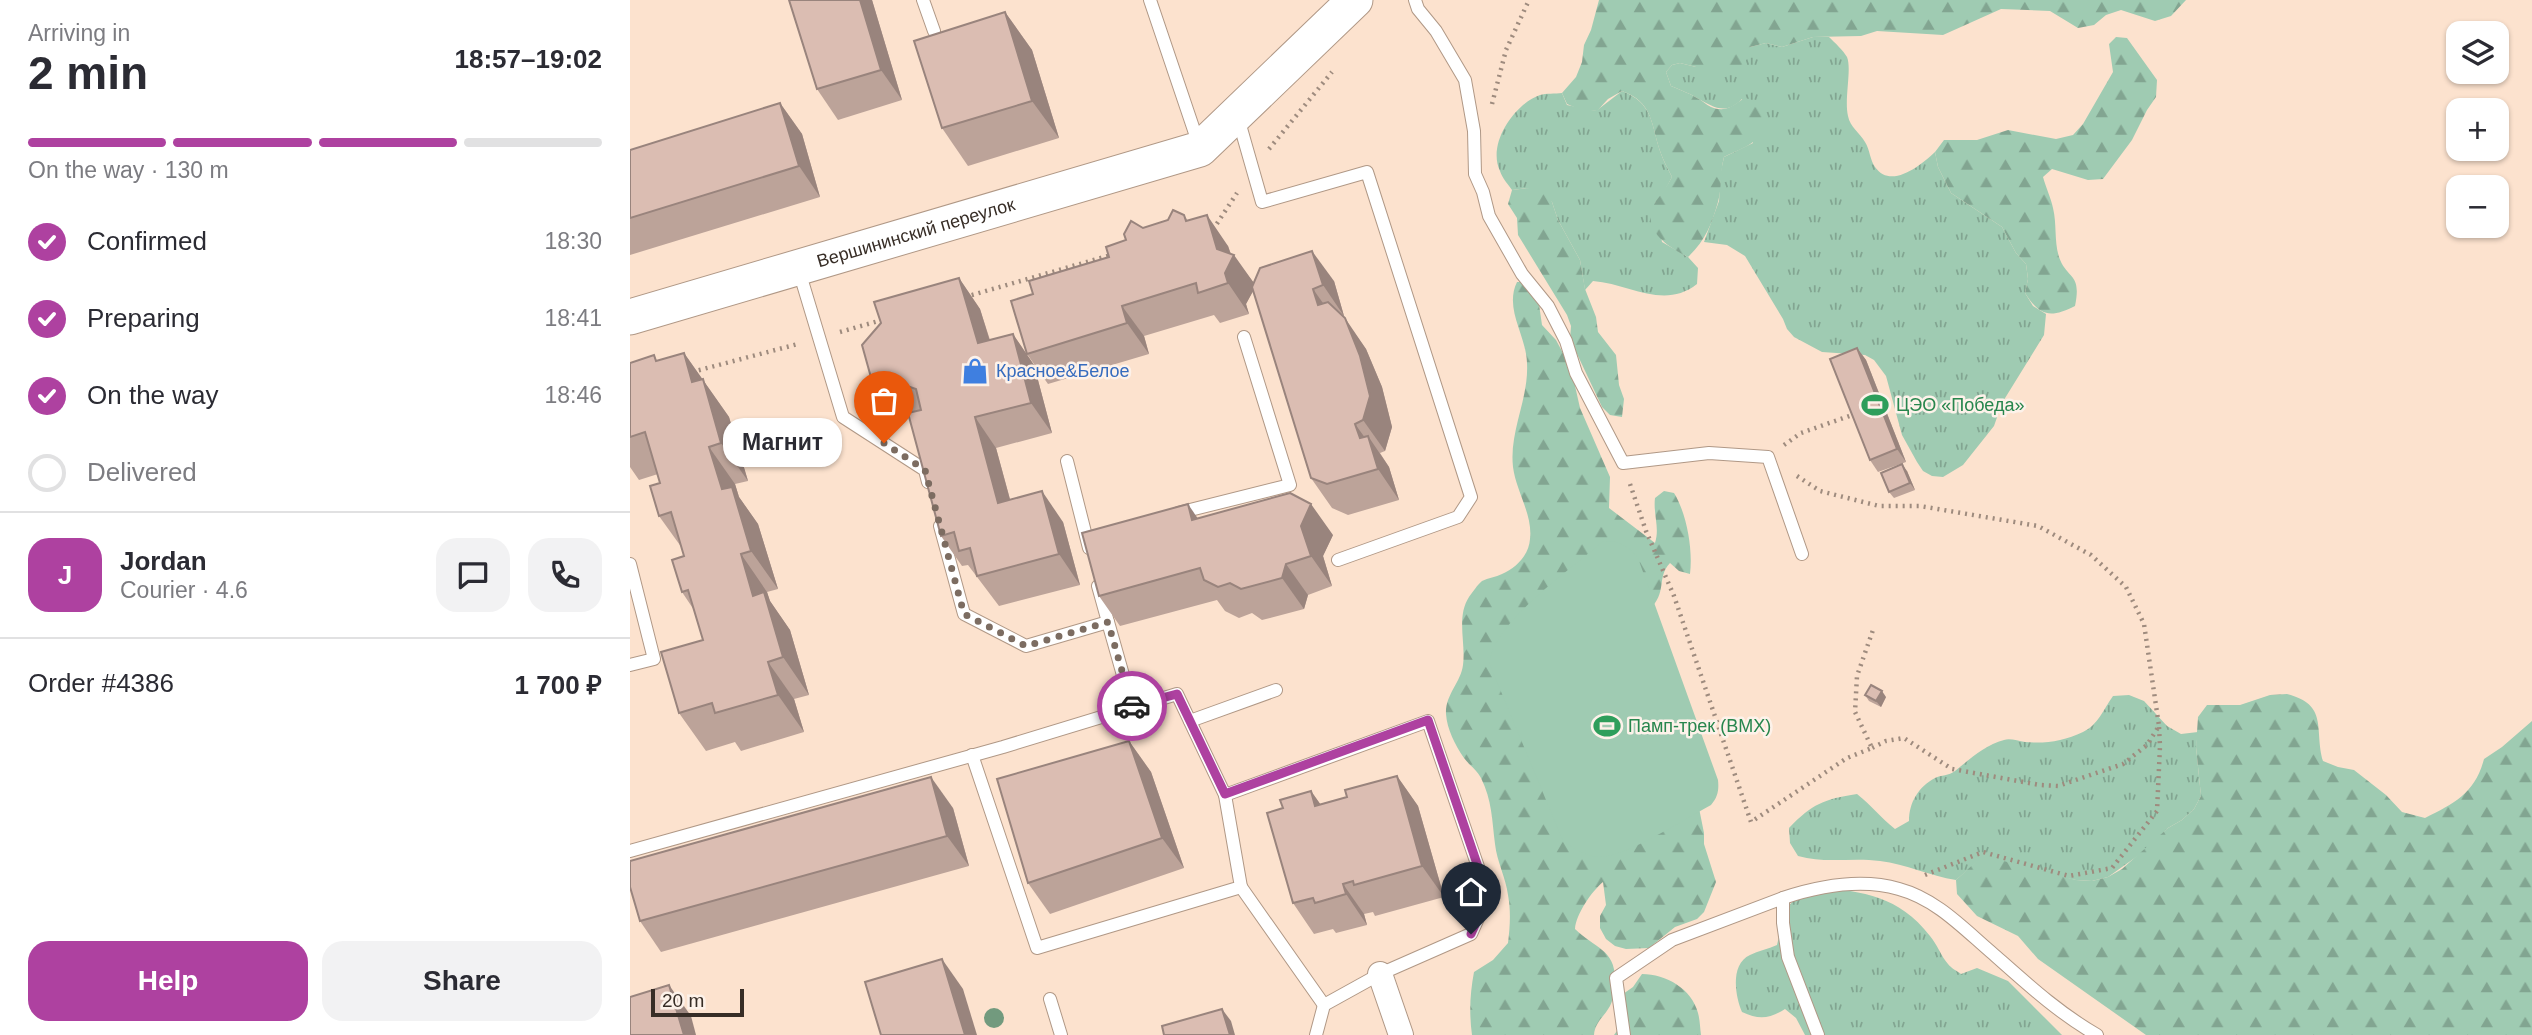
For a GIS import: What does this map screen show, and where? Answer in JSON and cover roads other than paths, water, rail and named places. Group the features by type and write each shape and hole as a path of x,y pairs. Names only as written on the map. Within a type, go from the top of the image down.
{"street":[{"path":"1200,149 1355,0"},
{"name":"Вершининский переулок","path":"630,317 1200,149"},
{"path":"1380,974 1401,1035"}],"lane":[{"path":"923,0 934,31"},
{"path":"1150,0 1200,149"},
{"path":"1415,0 1418,9 1436,31 1465,80 1474,131 1475,174 1489,216 1522,274 1548,306 1566,341 1576,373 1623,463 1709,453 1768,457 1802,554"},
{"path":"1237,114 1262,202 1367,172 1471,497 1458,517 1338,560"},
{"path":"798,267 843,417 925,470 964,614 1026,646 1108,622"},
{"path":"1162,517 1290,485 1244,337"},
{"path":"1067,461 1092,535 1094,567 1132,707"},
{"path":"630,564 654,659 630,666"},
{"path":"1190,721 1276,690"},
{"path":"630,851 1177,694 1225,794 1241,887 1324,1005"},
{"path":"1225,794 1428,720 1488,896 1471,934 1380,974 1324,1005 1316,1035"},
{"path":"972,755 1037,948 1241,887"},
{"path":"1623,1035 1616,978 1672,940 1814,887 1847,885 1897,888 1917,895 1947,913 2060,1012 2096,1035"},
{"path":"1783,898 1783,923 1788,957 1818,1035"},
{"path":"1050,999 1061,1035"}],"place":[{"name":"Красное&Белое","path":"975,371"},
{"name":"ЦЭО «Победа»","path":"1875,405"},
{"name":"Магнит","path":"884,443"},
{"name":"Памп-трек (BMX)","path":"1607,726"}]}
